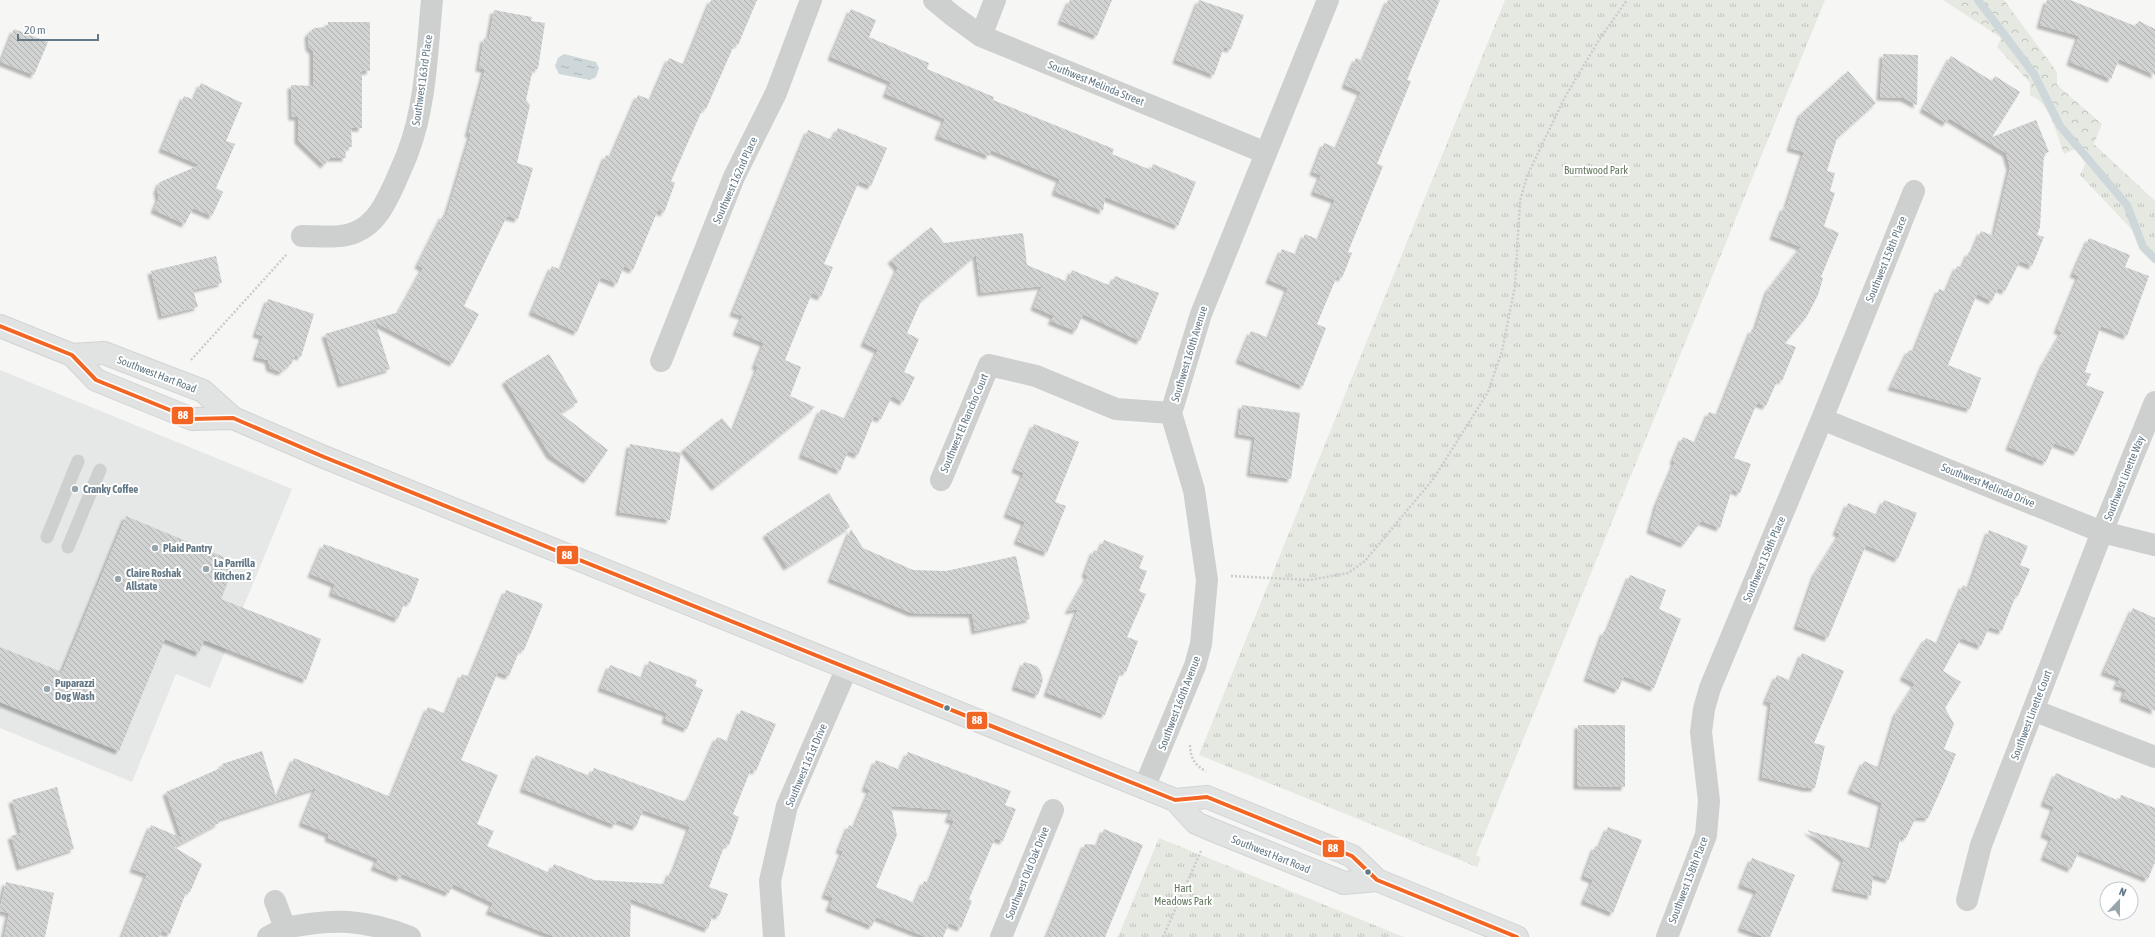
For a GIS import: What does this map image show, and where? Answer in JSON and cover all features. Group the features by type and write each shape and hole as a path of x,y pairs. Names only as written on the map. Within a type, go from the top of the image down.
{"main road":[{"name":"Southwest Hart Road","path":"0,326 72,355 96,380 192,419 233,418"},
{"name":"Southwest Hart Road","path":"72,355 104,353 203,391 233,418 324,457 1175,800 1196,823 1344,883 1377,880"},
{"name":"Southwest Hart Road","path":"1175,800 1207,797 1352,856 1377,880 1517,937"}],"street":[{"name":"Southwest 163rd Place","path":"302,236 342,235 356,232 379,214 408,152 416,126 422,96 432,0"},
{"name":"Southwest 162nd Place","path":"661,362 734,177 776,93 811,0"},
{"name":"Southwest Melinda Street","path":"934,0 981,36 1266,153"},
{"path":"981,36 995,0"},
{"name":"Southwest 160th Avenue","path":"1144,788 1195,666 1201,644 1207,580 1194,490 1171,413 1201,314 1328,0"},
{"name":"Southwest 158th Place","path":"1666,937 1706,835 1709,816 1709,801 1701,732 1706,702 1914,191"},
{"name":"Southwest El Rancho Court","path":"941,480 988,365 1036,376 1116,409 1171,413"},
{"name":"Southwest Linette Way","path":"2102,532 2155,402"},
{"name":"Southwest Melinda Drive","path":"1822,419 2102,532 2155,545"},
{"name":"Southwest Linette Court","path":"1967,900 1981,845 2102,532"},
{"name":"Southwest 161st Drive","path":"774,937 770,881 788,806 847,668"},
{"path":"2033,710 2155,757"},
{"name":"Southwest Old Oak Drive","path":"1001,937 1053,810"},
{"path":"275,901 276,933 315,922 338,920 387,928 410,937"}],"lane":[{"path":"47,537 78,461"},
{"path":"68,546 100,470"}],"path":[{"path":"1207,580 1228,576 1310,580 1348,573 1365,561 1434,478 1488,392 1502,351 1514,286 1520,201 1527,176 1564,97 1598,40 1627,0"},
{"path":"184,384 192,358 268,277 302,236"},
{"path":"1163,937 1202,847"}],"shaded area":[{"path":"0,370 292,489 210,688 176,674 132,782 0,728"}],"green space":[{"name":"Burntwood Park","path":"1505,0 1825,0 1476,855 1481,858 1477,867 1199,755"},
{"path":"1943,0 2004,0 2057,72 2057,85 2102,124 2086,164 2076,149 2064,154 2056,129 2048,111 2037,99 2030,96 2030,83 1997,47 2001,38"},
{"path":"2094,144 2155,201 2155,254 2080,175"},
{"name":"Hart Meadows Park","path":"1159,838 1404,937 1118,937"}],"water":[{"path":"564,54 596,62 599,68 596,77 590,80 559,74 555,66 558,58"}],"building":[{"path":"711,0 757,0 738,45 735,43 706,109 703,108 671,181 675,183 664,213 658,210 633,270 624,266 617,284 601,277 577,332 532,312 552,266 561,270 606,155 611,157 638,95 651,100 669,58 685,65"},
{"path":"1070,0 1112,0 1097,36 1061,21"},
{"path":"1199,0 1244,15 1231,49 1224,47 1214,75 1176,60"},
{"path":"1388,0 1440,0 1407,80 1411,81 1377,164 1383,166 1348,252 1352,253 1342,278 1337,276 1317,324 1326,328 1303,386 1239,360 1251,331 1269,338 1288,288 1269,280 1282,249 1297,255 1305,234 1319,240 1335,200 1314,192 1321,175 1313,172 1324,143 1337,148 1361,92 1345,85 1356,58 1363,61"},
{"path":"2047,0 2070,0 2135,26 2139,21 2155,29 2155,75 2119,59 2111,79 2070,62 2079,36 2040,25"},
{"path":"851,9 876,20 869,37 929,63 927,69 994,97 993,100 1114,149 1112,154 1151,170 1153,164 1196,182 1178,226 1105,197 1103,211 1055,192 1060,179 991,150 989,156 938,136 945,119 886,94 891,82 831,57"},
{"path":"494,10 532,17 531,21 545,23 538,69 533,69 526,100 530,105 517,163 533,168 518,219 507,216 464,306 479,314 453,363 375,322 390,369 341,384 325,334 399,312 423,268 418,265 443,215 446,217 471,134 468,134 485,69 479,68 484,38 489,39"},
{"path":"328,22 370,22 370,71 362,71 362,128 351,128 352,147 345,147 346,158 330,158 324,165 298,140 298,117 292,117 291,85 313,86 313,51 309,47 308,34 314,28 328,27"},
{"path":"14,29 48,42 34,75 1,62"},
{"path":"1883,54 1918,55 1917,105 1904,98 1880,97"},
{"path":"1951,56 1992,81 1995,76 2020,92 1992,137 2036,120 2049,152 2044,154 2040,227 2037,235 2044,237 2032,266 2020,261 2005,291 1998,288 1992,301 1977,294 1948,365 1981,378 1970,409 1891,387 1909,350 1914,352 1939,289 1946,292 1957,266 1962,268 1969,252 1972,253 1981,231 1994,236 2010,167 2006,153 1949,118 1946,123 1923,109"},
{"path":"1848,71 1876,103 1837,138 1827,171 1835,173 1830,191 1835,193 1824,226 1839,233 1821,277 1823,278 1818,295 1807,316 1785,343 1796,347 1782,381 1778,379 1766,406 1757,403 1734,458 1751,464 1740,493 1732,489 1720,528 1701,521 1684,544 1650,530 1657,504 1675,462 1673,461 1683,437 1696,443 1709,412 1718,415 1752,329 1755,331 1768,290 1801,247 1773,236 1784,207 1786,208 1804,152 1790,148 1801,114"},
{"path":"201,83 242,103 226,141 235,144 216,188 223,192 212,216 193,208 185,224 154,210 159,198 157,190 160,182 200,165 162,149 184,96 194,100"},
{"path":"838,128 887,148 871,186 859,181 824,264 833,267 821,297 812,293 785,360 801,367 790,396 815,407 715,487 684,449 722,418 733,431 758,367 755,366 764,343 736,332 743,316 733,313 808,130 832,140"},
{"path":"931,227 944,243 1023,233 1027,265 1068,282 1072,270 1111,286 1115,276 1159,293 1140,341 1083,314 1076,331 1051,321 1054,316 1034,307 1042,286 981,293 976,255 921,301 907,333 919,339 904,372 915,377 903,402 892,396 881,419 874,416 858,455 848,451 840,471 802,455 821,409 846,419 878,350 864,343 898,268 891,260"},
{"path":"2089,238 2130,255 2125,267 2149,276 2127,336 2101,326 2085,372 2091,374 2086,385 2104,392 2077,452 2054,443 2046,462 2009,447 2043,365 2062,332 2057,330 2079,276 2073,274"},
{"path":"216,256 222,283 193,290 198,307 162,316 151,271"},
{"path":"268,299 314,314 301,357 295,355 292,363 281,372 270,368 268,360 256,357 263,336 256,334"},
{"path":"549,354 578,402 560,413 608,450 587,480 550,455 505,381"},
{"path":"1242,405 1300,413 1291,479 1250,473 1255,437 1238,434"},
{"path":"1034,424 1079,442 1055,502 1066,506 1047,553 1017,541 1025,522 1007,514 1024,473 1015,469"},
{"path":"630,444 681,453 670,520 619,512"},
{"path":"829,493 850,527 787,567 766,534"},
{"path":"1884,500 1917,513 1898,559 1866,545 1828,638 1797,626 1815,574 1840,534 1836,532 1848,503 1878,515"},
{"path":"126,516 236,562 221,599 321,639 306,680 204,640 199,653 165,639 119,751 0,702 0,647 62,672"},
{"path":"851,529 863,548 913,570 946,571 1016,556 1030,619 975,631 972,614 912,613 831,579"},
{"path":"1989,530 2028,546 2020,565 2030,569 2018,596 2016,595 2002,631 1989,627 1981,646 1961,638 1943,671 1961,682 1945,708 1954,724 1944,749 1956,754 1944,783 1928,818 1916,817 1906,838 1901,836 1889,880 1873,875 1871,896 1835,888 1844,859 1807,830 1872,849 1882,803 1851,790 1864,761 1880,768 1896,714 1915,684 1903,677 1926,638 1938,644 1963,585 1969,588"},
{"path":"1104,540 1144,556 1139,568 1147,571 1139,591 1146,594 1127,637 1138,641 1126,672 1121,671 1105,715 1047,693 1078,609 1068,611 1088,576 1085,574 1094,550 1099,552"},
{"path":"324,544 419,579 410,603 405,601 398,619 332,593 335,584 311,574"},
{"path":"1630,575 1666,590 1659,609 1681,619 1654,688 1624,676 1618,690 1587,678 1604,631 1607,632"},
{"path":"506,590 543,604 524,650 520,649 509,676 498,672 461,760 498,775 477,824 494,831 487,846 550,873 554,864 594,880 666,884 670,872 673,873 690,827 643,810 636,827 617,820 615,825 523,789 536,755 590,776 594,768 685,802 687,797 690,798 717,737 729,742 741,710 776,724 756,771 751,769 733,814 739,817 729,845 725,844 709,887 728,894 719,916 713,914 708,929 631,899 630,937 555,937 489,911 493,903 453,884 449,893 402,874 400,878 374,867 378,859 328,838 329,834 302,823 316,788 217,820 219,823 174,847 202,864 190,892 187,890 170,934 162,931 159,937 122,937 147,874 133,869 151,825 182,838 166,792 223,767 222,764 262,751 277,799 294,758 391,797 428,707 446,714 462,674 470,677"},
{"path":"2133,608 2155,618 2155,711 2123,698 2126,689 2116,686 2120,678 2104,672"},
{"path":"1802,653 1844,671 1814,743 1825,746 1815,788 1806,788 1762,777 1771,703 1766,701 1777,675 1791,681"},
{"path":"649,661 697,680 695,686 703,690 687,729 665,720 667,713 601,688 610,665 643,678"},
{"path":"1024,662 1037,666 1040,670 1043,680 1038,695 1015,687"},
{"path":"1578,725 1625,725 1625,787 1577,786"},
{"path":"908,752 1011,791 1005,805 1016,809 1003,841 995,838 969,899 972,901 961,928 949,923 943,937 926,937 876,917 872,926 829,908 833,898 825,895 843,851 839,850 849,825 854,828 870,790 865,788 876,760 900,770","holes":["891,806 952,810 948,819 954,821 929,883 924,881 915,903 876,887 897,835"]},
{"path":"2056,773 2119,801 2121,795 2155,808 2155,862 2148,879 2079,851 2071,869 2044,857 2052,838 2044,834 2054,807 2044,803"},
{"path":"57,787 74,849 20,867 11,836 21,833 12,800"},
{"path":"1608,827 1642,840 1613,913 1584,901 1593,880 1584,876 1595,846 1599,848"},
{"path":"1104,829 1143,845 1105,937 1047,937 1085,844 1098,845"},
{"path":"1752,858 1795,875 1770,937 1764,937 1741,928 1757,891 1741,885"},
{"path":"6,882 54,893 45,937 4,937 9,913 0,911 0,908"}],"waterway":[{"path":"1978,0 2034,74 2060,126 2127,205 2143,247 2155,259"}],"transit line":[{"name":"88","path":"0,326 72,355 96,380 192,419 233,418 324,457 1175,800 1207,797 1352,856 1377,880 1517,937"}],"place":[{"name":"Cranky Coffee","path":"75,489"},
{"name":"Plaid Pantry","path":"155,548"},
{"name":"La Parrilla Kitchen 2","path":"206,569"},
{"name":"Claire Roshak Allstate","path":"118,579"},
{"name":"Puparazzi Dog Wash","path":"47,689"}]}
